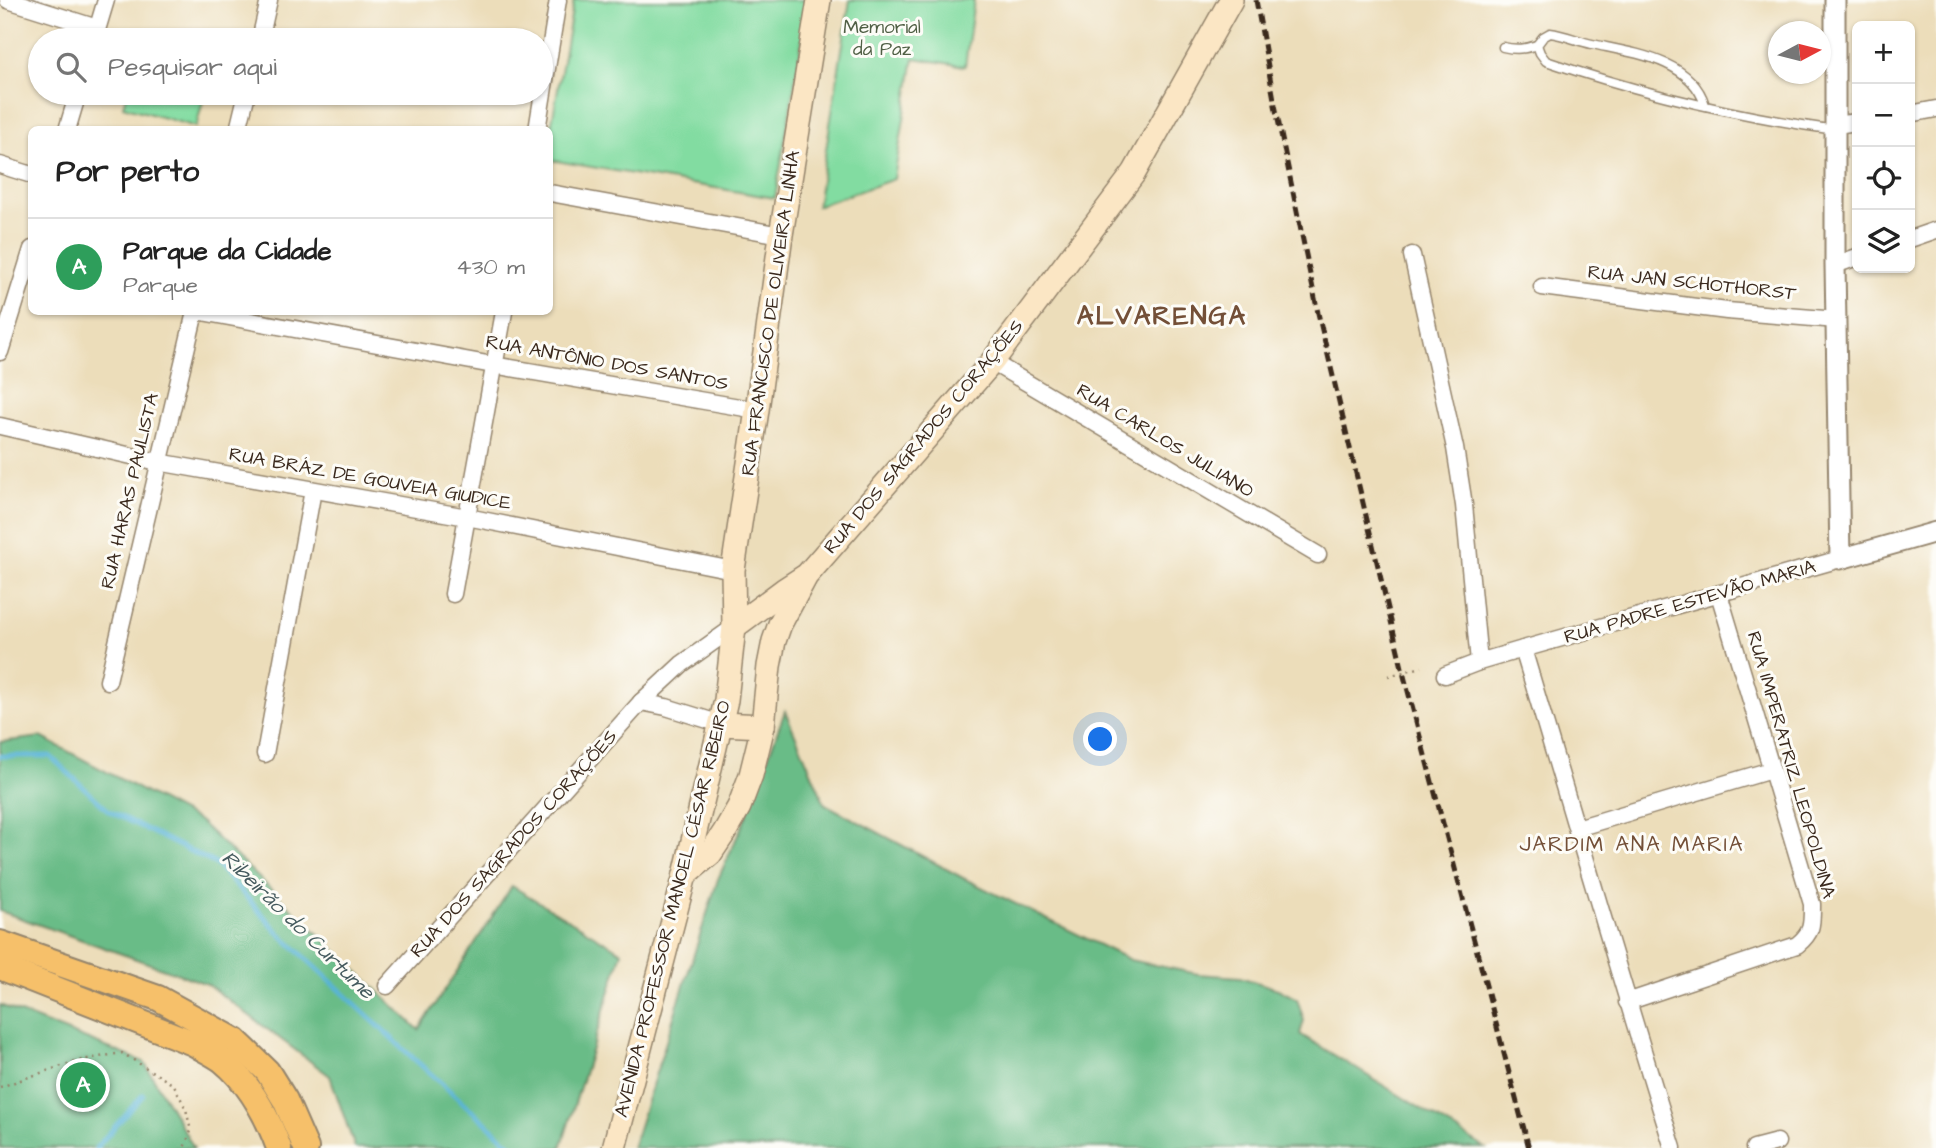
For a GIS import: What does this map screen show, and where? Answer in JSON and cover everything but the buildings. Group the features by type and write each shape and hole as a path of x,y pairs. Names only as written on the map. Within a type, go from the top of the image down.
{"main road":[{"name":"RUA FRANCISCO DE OLIVEIRA LINHA","path":"734,627 733,570 780,235 819,0"},
{"name":"RUA DOS SAGRADOS CORAÇÕES","path":"806,576 992,362 1141,162 1231,0"},
{"path":"734,627 806,576"},
{"path":"685,875 710,853 739,807 751,775 763,726 774,641 780,624 806,576"},
{"name":"AVENIDA PROFESSOR MANOEL CÉSAR RIBEIRO","path":"614,1148 685,875 726,700 734,627"},
{"path":"720,724 763,726"},
{"path":"0,943 158,998 236,1041 267,1072 285,1100 306,1148"},
{"path":"0,967 193,1043 221,1059 246,1084 269,1121 279,1148"}],"street":[{"path":"8,0 80,28"},
{"path":"97,28 106,0"},
{"path":"263,28 269,0"},
{"path":"553,35 559,0"},
{"path":"1835,0 1835,265 1840,559"},
{"path":"68,126 74,105"},
{"path":"239,126 244,105"},
{"path":"538,126 541,105"},
{"path":"1915,113 1936,109"},
{"path":"1835,127 1852,123"},
{"path":"0,165 28,174"},
{"path":"553,194 780,235"},
{"path":"1915,237 1936,230"},
{"path":"1412,255 1455,448 1464,505 1479,662"},
{"path":"1835,265 1852,259"},
{"path":"0,352 28,262"},
{"name":"RUA JAN SCHOTHORST","path":"1542,287 1727,311 1837,320"},
{"name":"RUA HARAS PAULISTA","path":"108,681 194,315"},
{"name":"RUA ANTÔNIO DOS SANTOS","path":"219,315 757,410"},
{"path":"453,594 503,315"},
{"name":"RUA CARLOS JULIANO","path":"992,362 1318,555"},
{"name":"RUA BRÁZ DE GOUVEIA GIUDICE","path":"0,426 158,462 467,517 733,570"},
{"path":"265,754 313,490"},
{"name":"RUA PADRE ESTEVÃO MARIA","path":"1445,675 1523,649 1936,532"},
{"name":"RUA IMPERATRIZ LEOPOLDINA","path":"1627,1002 1797,945 1807,937 1812,921 1812,904 1719,594"},
{"name":"RUA DOS SAGRADOS CORAÇÕES","path":"387,986 641,702 682,664 734,627"},
{"path":"1523,649 1627,1002 1674,1148"},
{"path":"641,702 720,724"},
{"path":"1577,828 1771,770"},
{"path":"1754,1148 1777,1142"}],"lane":[{"path":"1503,47 1513,50 1526,49 1537,45 1550,33 1644,56 1673,67 1684,75 1702,95 1705,106"},
{"path":"1537,45 1546,61 1619,85 1789,123 1835,127"}],"path":[{"path":"1388,676 1422,667"},
{"path":"0,1087 76,1061 122,1053 174,1085 186,1109 191,1131 184,1148"}],"green space":[{"path":"574,0 809,0 775,198 553,161 551,126"},
{"name":"Memorial da Paz","path":"850,0 974,0 965,66 914,58 894,179 817,206"},
{"path":"123,105 202,105 196,126"},
{"path":"785,711 825,804 963,878 1130,960 1198,974 1240,977 1278,989 1297,999 1304,1020 1300,1034 1485,1148 632,1148 718,879 746,817"},
{"path":"41,737 199,821 419,1030 512,886 622,952 561,1148 355,1148 330,1076 207,984 0,911 0,742"},
{"path":"0,1005 144,1062 194,1148 0,1148"}],"waterway":[{"name":"Ribeirão do Curtume","path":"0,756 50,756 109,811 216,864 280,934 514,1148"},
{"path":"96,1148 143,1095"}],"railway":[{"path":"1256,0 1318,313 1404,676 1529,1148"}],"place":[{"name":"Parque da Cidade","path":"83,1085"}],"district":[{"name":"ALVARENGA","path":"1162,316"},
{"name":"JARDIM ANA MARIA","path":"1632,844"}]}
